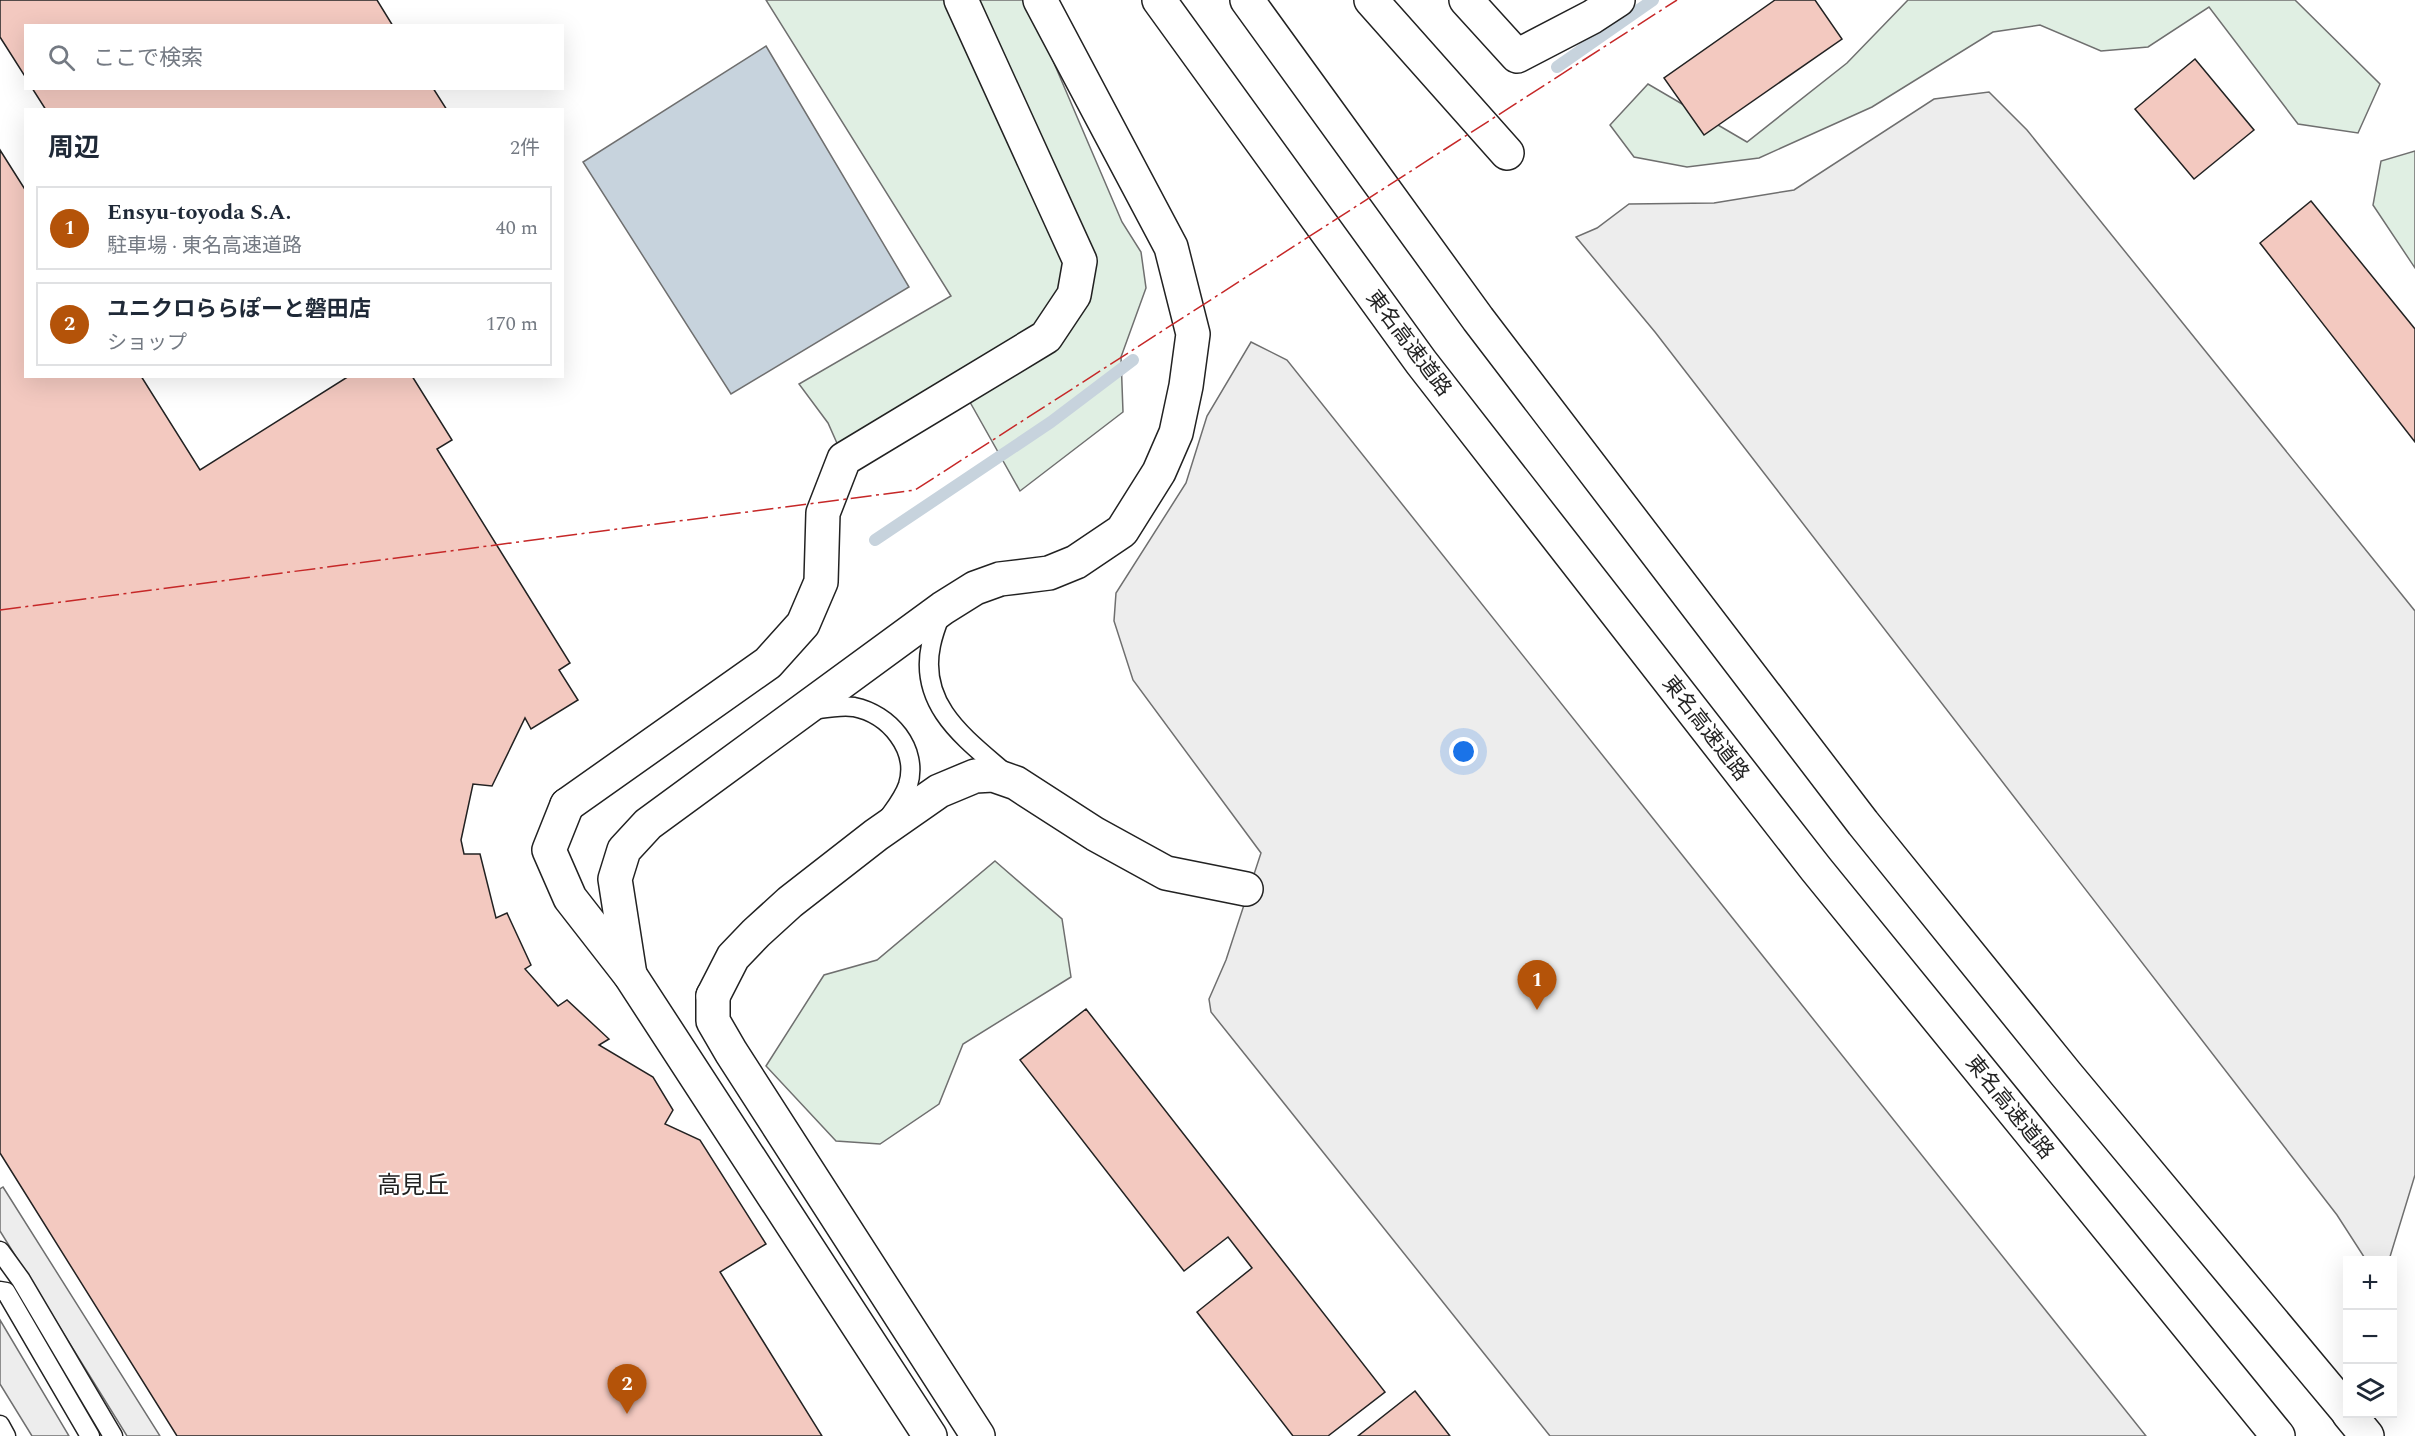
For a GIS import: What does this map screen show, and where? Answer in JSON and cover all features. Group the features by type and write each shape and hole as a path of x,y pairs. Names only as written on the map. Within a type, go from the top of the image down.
{"main road":[{"path":"930,1436 630,975 570,898 549,850 567,805 768,663 803,624 821,582 823,513 844,459 1046,337 1074,296 1080,261 961,0"},
{"path":"630,975 615,879 624,850 648,824 943,608 975,588 1000,579 1049,573 1076,562 1122,531 1160,472 1176,433 1186,386 1193,334 1171,247 1040,0"},
{"name":"東名高速道路","path":"1159,0 1421,362 1794,840 2278,1436"},
{"path":"1247,0 1478,319 1863,823 2066,1074 2343,1407"},
{"path":"1371,0 1507,153"},
{"path":"1466,0 1517,56 1592,17 1618,0"},
{"path":"978,1436 731,1052 713,1021 713,996 733,957 790,902 876,835 939,790 975,776 993,775 1016,783 1095,834 1166,873 1246,890"},
{"path":"2352,1418 2367,1436"}],"lane":[{"path":"943,608 930,645 929,668 933,691 944,716 1016,783"},
{"path":"802,711 854,707 875,715 891,725 903,741 910,759 908,784 900,801 876,835"},
{"path":"0,1251 21,1280 113,1436"},
{"path":"0,1291 6,1292 90,1436"},
{"path":"0,1425 6,1436"}],"green space":[{"path":"766,0 1027,0 1122,222 1141,252 1146,288 1121,357 1123,412 1020,491 962,388 844,459 828,423 799,384 951,296"},
{"path":"1908,0 2295,0 2380,84 2358,133 2298,124 2209,7 2148,47 2101,51 2040,25 1993,32 1872,107 1759,158 1687,167 1634,157 1610,125 1648,84 1747,142 1847,63"},
{"path":"2415,151 2415,268 2373,205 2381,161"},
{"path":"995,861 1062,919 1071,977 963,1044 939,1104 880,1144 836,1141 766,1066 824,975 877,960"}],"shaded area":[{"path":"766,46 909,287 731,394 583,162"},
{"path":"1989,92 2027,130 2415,611 2415,1175 2390,1256 2363,1256 2337,1215 1655,332 1576,237 1597,228 1629,204 1714,203 1794,190 1934,99"},
{"path":"1251,342 1287,360 2146,1436 1550,1436 1211,1012 1209,999 1226,960 1261,853 1133,680 1114,621 1116,593 1186,483 1207,416"},
{"path":"3,1187 160,1436 127,1436 0,1231 0,1189"},
{"path":"0,1320 69,1436 32,1436 0,1384"}],"building":[{"path":"0,0 377,0 392,24 24,24 24,75 0,37"},
{"path":"1775,0 1815,0 1842,39 1704,135 1664,78"},
{"path":"2195,59 2254,130 2194,179 2135,109"},
{"path":"33,90 434,90 446,108 45,108"},
{"path":"0,150 24,188 24,378 142,378 200,470 346,378 413,378 452,440 437,449 570,663 559,670 578,700 531,729 525,718 492,786 473,784 461,840 464,854 480,854 496,918 507,913 531,965 525,969 558,1006 567,1000 609,1039 599,1045 653,1077 673,1110 665,1124 700,1140 766,1244 720,1272 822,1436 177,1436 0,1153"},
{"path":"2311,201 2415,329 2415,442 2260,243"},
{"path":"1086,1009 1385,1392 1328,1436 1293,1436 1197,1312 1252,1268 1228,1237 1184,1271 1020,1060"},
{"path":"1415,1391 1450,1436 1358,1436"}],"waterway":[{"path":"1557,67 1653,0"},
{"path":"875,540 1051,422 1133,360"}],"power":[{"path":"0,610 915,490 1677,0"}],"place":[{"name":"Ensyu-toyoda S.A.","path":"1537,1010"},
{"name":"ユニクロららぽーと磐田店","path":"627,1414"}],"district":[{"name":"高見丘","path":"413,1185"}]}
